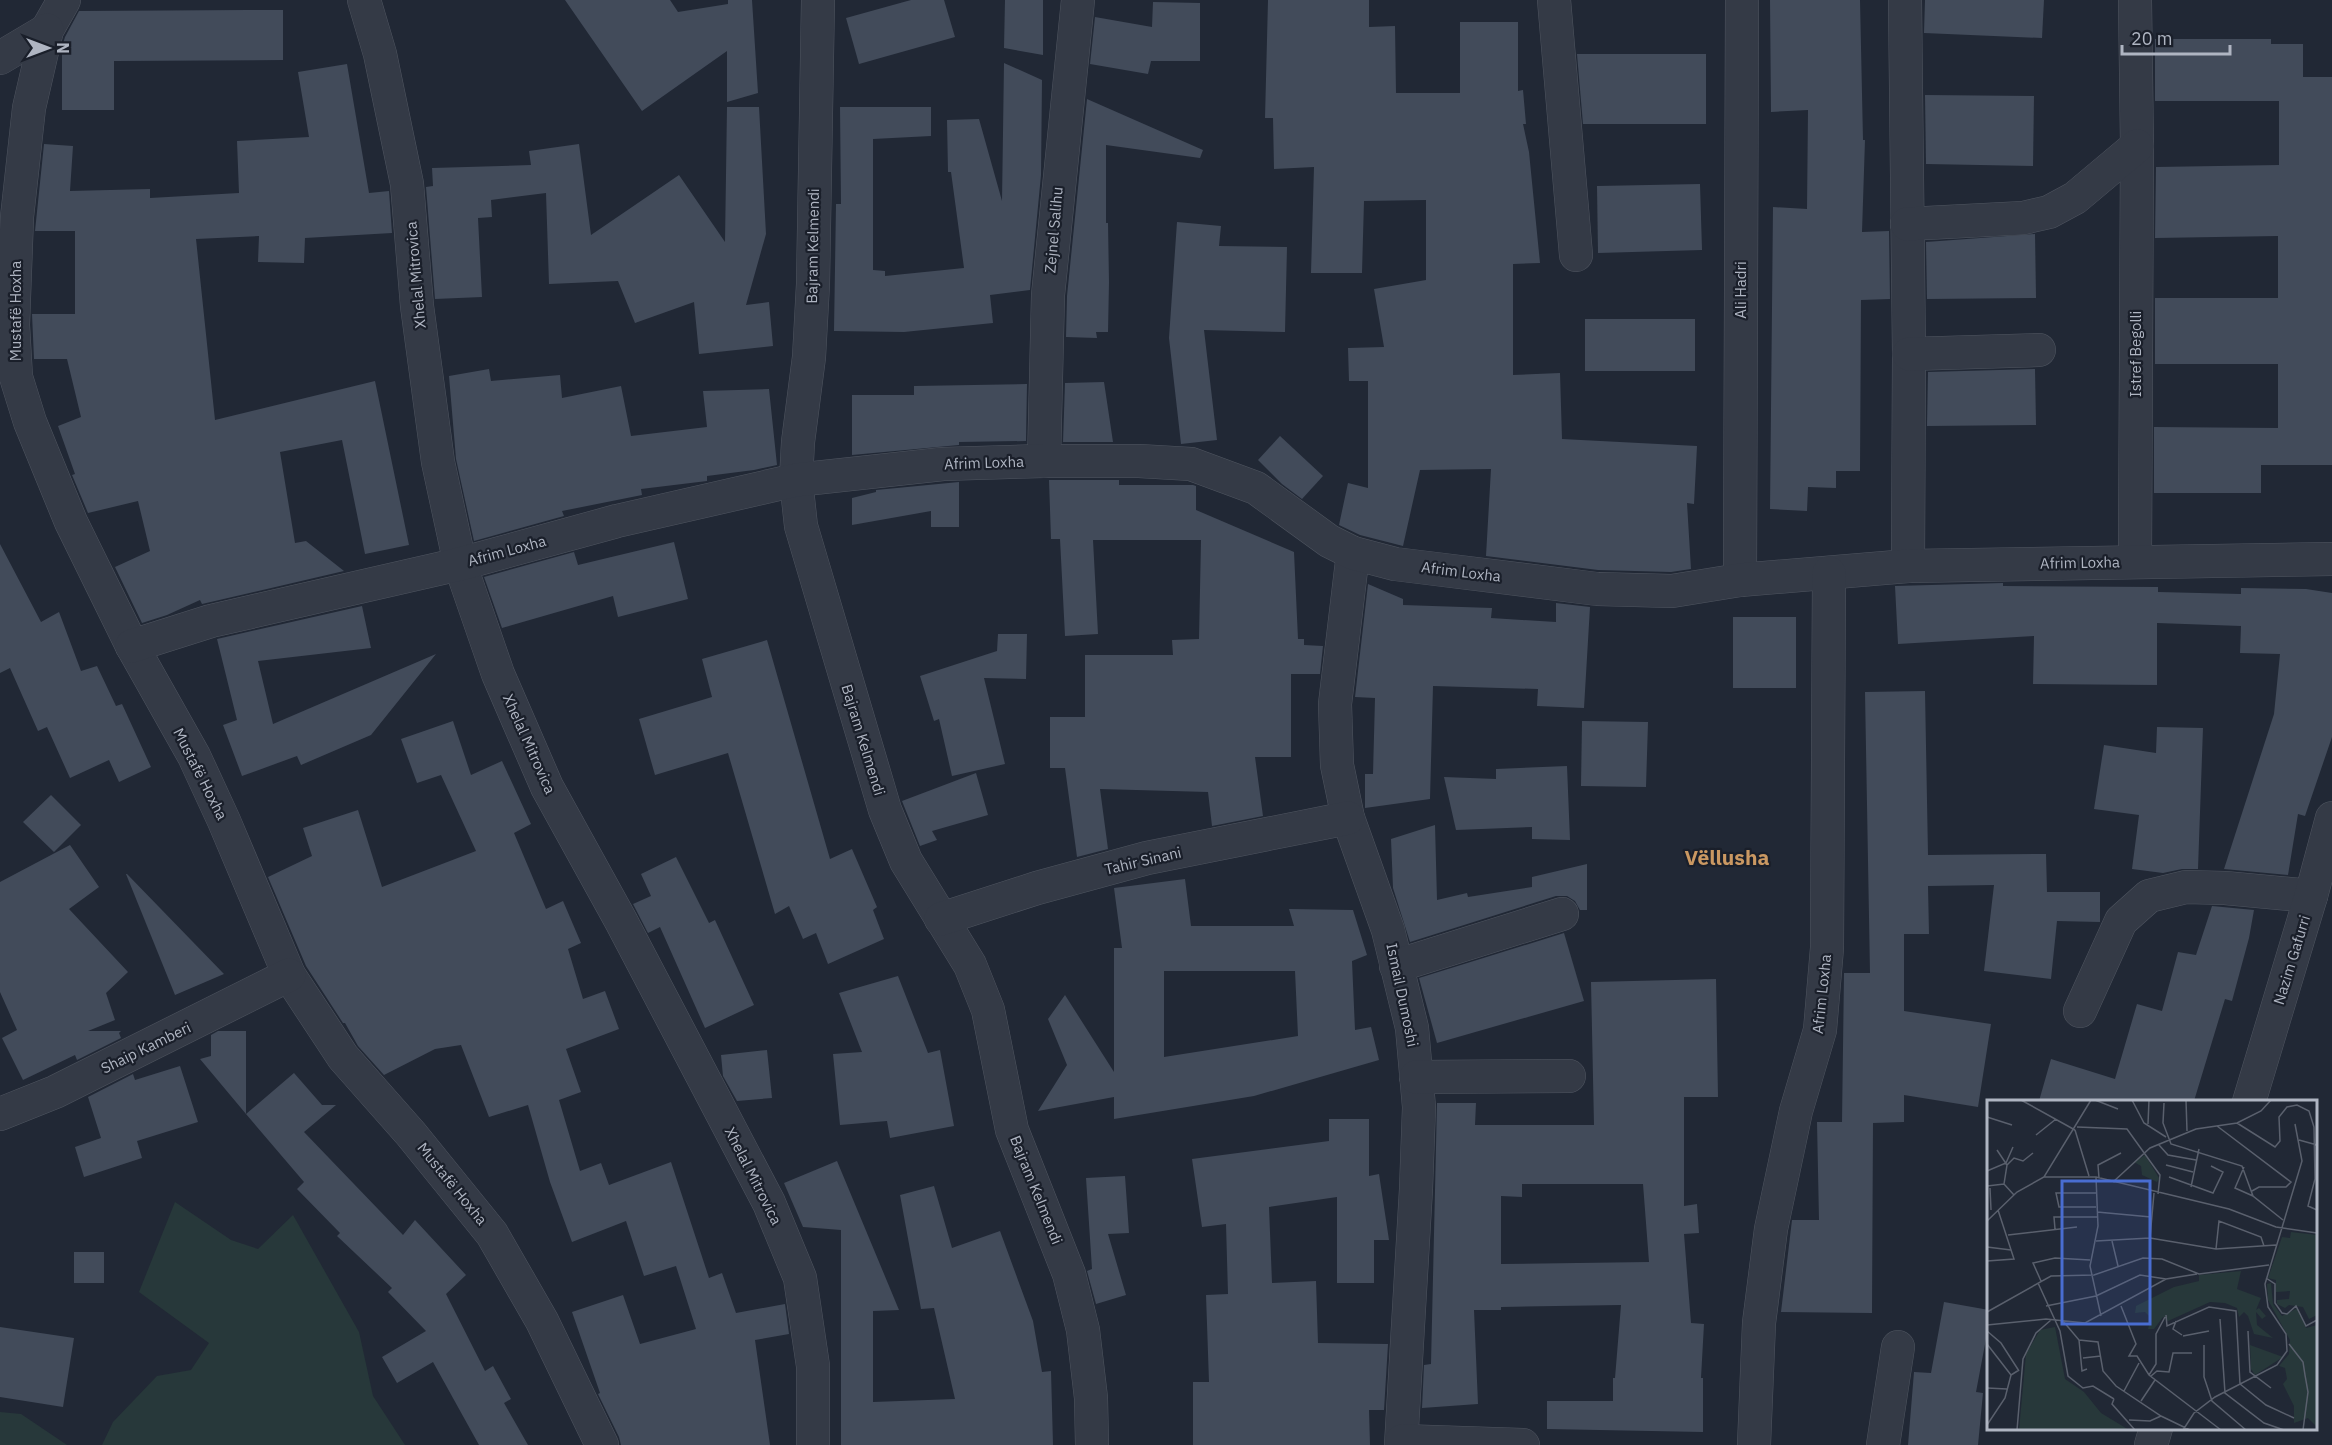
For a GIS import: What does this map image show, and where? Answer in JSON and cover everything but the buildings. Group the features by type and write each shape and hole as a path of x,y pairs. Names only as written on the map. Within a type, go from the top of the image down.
{"street":[{"path":"0,58 47,30 64,0"},
{"name":"Xhelal Mitrovica","path":"364,0 380,54 407,184 417,306 438,462 460,564 498,674 547,787 621,921 769,1203 800,1278 813,1366 813,1445"},
{"name":"Bajram Kelmendi","path":"818,0 813,284 809,357 798,442 796,480 801,526 885,810 906,861 970,965 988,1010 1012,1130 1069,1274 1083,1330 1091,1398 1092,1445"},
{"name":"Zejnel Salihu","path":"1044,461 1048,295 1077,0"},
{"path":"1554,0 1576,255"},
{"name":"Ali Hadri","path":"1740,580 1742,0"},
{"path":"1905,0 1909,354 1908,566"},
{"name":"Istref Begolli","path":"2135,0 2137,146 2135,561"},
{"name":"Mustafë Hoxha","path":"47,30 29,108 17,217 13,325 16,377 30,422 71,522 132,646 194,756 289,975 343,1057 411,1134 492,1234 542,1321 602,1445"},
{"path":"1907,224 2023,218 2049,212 2075,198 2137,146"},
{"path":"1909,354 2039,351"},
{"name":"Afrim Loxha","path":"132,646 211,621 460,564 617,521 796,480 943,464 1044,461 1139,461 1191,464 1256,488 1329,541 1353,553 1395,564 1597,589 1672,591 1740,580 1908,566 2332,559"},
{"name":"Ismail Dumoshi","path":"1353,553 1335,704 1337,765 1348,818 1388,930 1412,1028 1419,1107 1402,1443"},
{"name":"Afrim Loxha","path":"1754,1445 1759,1323 1771,1229 1796,1111 1820,1030 1827,948 1829,573"},
{"name":"Tahir Sinani","path":"941,919 1037,888 1147,858 1348,818"},
{"name":"Nazim Gafurri","path":"2249,1100 2330,836"},
{"path":"2080,1011 2121,921 2149,896 2186,887 2225,888 2311,896"},
{"path":"1396,966 1562,914"},
{"name":"Shaip Kamberi","path":"0,1114 55,1092 289,975"},
{"path":"1416,1077 1569,1076"},
{"path":"1883,1445 1898,1347"},
{"path":"2151,1445 2155,1430"},
{"path":"1402,1443 1523,1445"}],"shaded area":[{"path":"175,1202 231,1240 258,1249 293,1215 359,1332 373,1396 405,1445 102,1445 113,1422 157,1376 191,1370 209,1343 139,1292"},
{"path":"0,1412 21,1414 67,1445 0,1445"}],"district":[{"name":"Vëllusha","path":"1727,858"}]}
